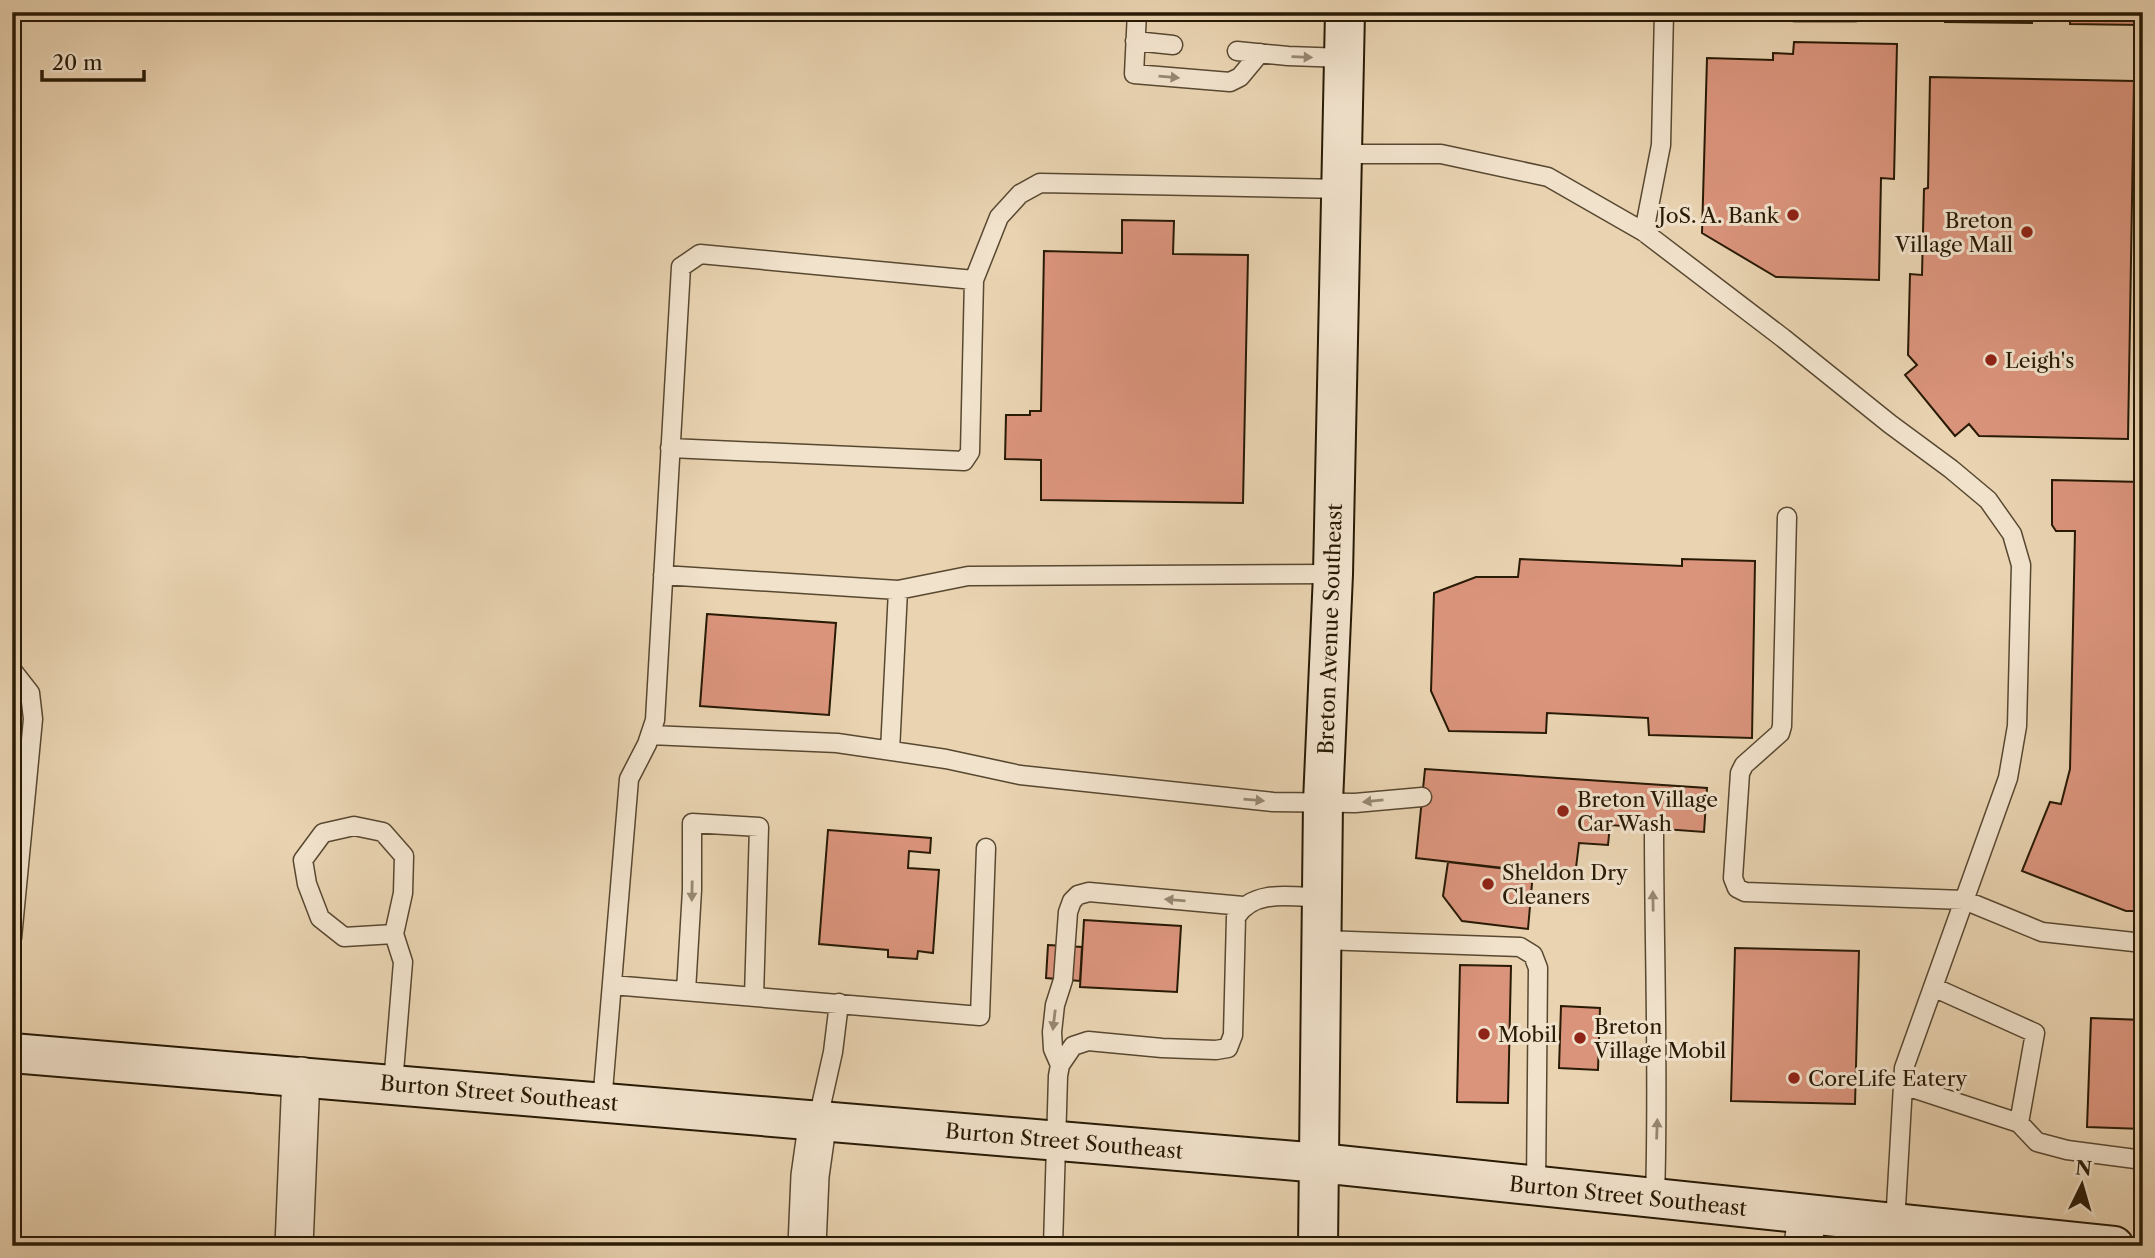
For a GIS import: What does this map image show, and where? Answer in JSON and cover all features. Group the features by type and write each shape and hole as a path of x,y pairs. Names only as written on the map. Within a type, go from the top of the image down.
{"main road":[{"name":"Breton Avenue Southeast","path":"1318,1246 1323,802 1333,574 1345,12"},
{"name":"Burton Street Southeast","path":"12,1053 1320,1163 1655,1197 1805,1230 1895,1224 2114,1246"}],"street":[{"path":"294,1246 301,1076"},
{"path":"807,1246 810,1176 818,1119"}],"lane":[{"path":"1137,12 1134,74 1230,82 1240,77 1260,53"},
{"path":"1644,232 1661,145 1664,12"},
{"path":"1795,12 1855,12"},
{"path":"1135,41 1173,45"},
{"path":"1237,51 1344,58"},
{"path":"670,448 964,461 970,452 974,281 999,217 1020,194 1040,183 1342,172 1441,155 1548,177 1644,232 1988,500 2012,534 2021,565 2017,726 2008,778 1905,1068 1895,1224"},
{"path":"602,1103 629,779 655,720 681,267 700,254 974,281"},
{"path":"1787,517 1782,726 1780,733 1744,765 1740,774 1733,878 1737,888 1745,892 1964,900 2042,932 2143,943"},
{"path":"663,575 898,590 968,576 1333,574"},
{"path":"890,751 898,590"},
{"path":"12,670 30,693 33,719 12,938"},
{"path":"650,735 837,743 946,759 1020,775 1273,802 1355,803 1422,797"},
{"path":"686,991 692,890 692,823 759,827 754,997"},
{"path":"393,1084 403,962 394,934 403,893 404,856 383,832 354,826 323,834 303,859 307,884 320,918 344,937 394,934"},
{"path":"1654,828 1652,891 1658,1116 1655,1197"},
{"path":"612,985 980,1016 986,848"},
{"path":"1053,1246 1060,1065 1053,1049 1052,1032 1055,1005 1063,980 1068,912 1072,901 1078,895 1088,892 1243,906 1270,897 1323,898"},
{"path":"1060,1065 1073,1046 1088,1041 1162,1048 1228,1048 1233,1035 1236,917 1243,906"},
{"path":"1322,940 1520,947 1533,955 1538,968 1536,1186"},
{"path":"1933,987 2035,1033 2019,1123"},
{"path":"818,1119 833,1052 839,1003"},
{"path":"1903,1085 2019,1123 2037,1142 2067,1150 2143,1160"}],"building":[{"path":"1946,12 2142,12 2141,25 2070,24 2070,19 2032,19 2032,23 1945,22"},
{"name":"Breton Village Mall","path":"1794,42 1897,44 1894,179 1881,178 1879,280 1776,277 1702,233 1707,58 1773,60 1773,53 1793,54"},
{"name":"Breton Village Mall","path":"1930,77 2134,81 2128,439 1979,436 1969,424 1955,436 1905,375 1917,365 1908,355 1910,274 1922,275 1924,189 1928,188"},
{"path":"1122,220 1174,221 1173,254 1248,255 1243,503 1041,500 1041,460 1005,459 1006,415 1030,415 1030,411 1041,411 1044,251 1122,253"},
{"path":"2052,480 2143,482 2143,911 2126,911 2022,871 2050,802 2061,804 2070,769 2075,531 2056,531 2052,525"},
{"path":"1520,559 1682,566 1682,559 1755,561 1752,738 1649,735 1648,718 1547,713 1546,733 1449,731 1431,691 1434,593 1476,577 1518,577"},
{"path":"707,614 836,623 829,715 700,706"},
{"name":"Breton Village Car Wash","path":"1425,769 1707,788 1704,832 1610,825 1608,845 1579,843 1575,876 1416,858"},
{"path":"828,830 931,838 930,853 909,851 908,868 939,870 933,953 918,951 917,959 888,957 888,950 819,944"},
{"name":"Sheldon Dry Cleaners","path":"1448,862 1533,872 1528,929 1462,921 1443,896"},
{"path":"1084,920 1181,926 1177,992 1080,987"},
{"path":"1048,945 1082,947 1080,981 1046,978"},
{"path":"1735,948 1859,951 1855,1104 1731,1101"},
{"path":"1460,965 1511,966 1508,1103 1457,1102"},
{"name":"Breton Village Mobil","path":"1561,1006 1600,1008 1598,1070 1559,1068"},
{"path":"2091,1018 2143,1020 2143,1129 2087,1127"}],"place":[{"name":"JoS. A. Bank","path":"1793,215"},
{"name":"Breton Village Mall","path":"2027,232"},
{"name":"Leigh's","path":"1991,360"},
{"name":"Breton Village Car Wash","path":"1563,811"},
{"name":"Sheldon Dry Cleaners","path":"1488,884"},
{"name":"Mobil","path":"1484,1034"},
{"name":"Breton Village Mobil","path":"1580,1038"},
{"name":"CoreLife Eatery","path":"1794,1078"}]}
